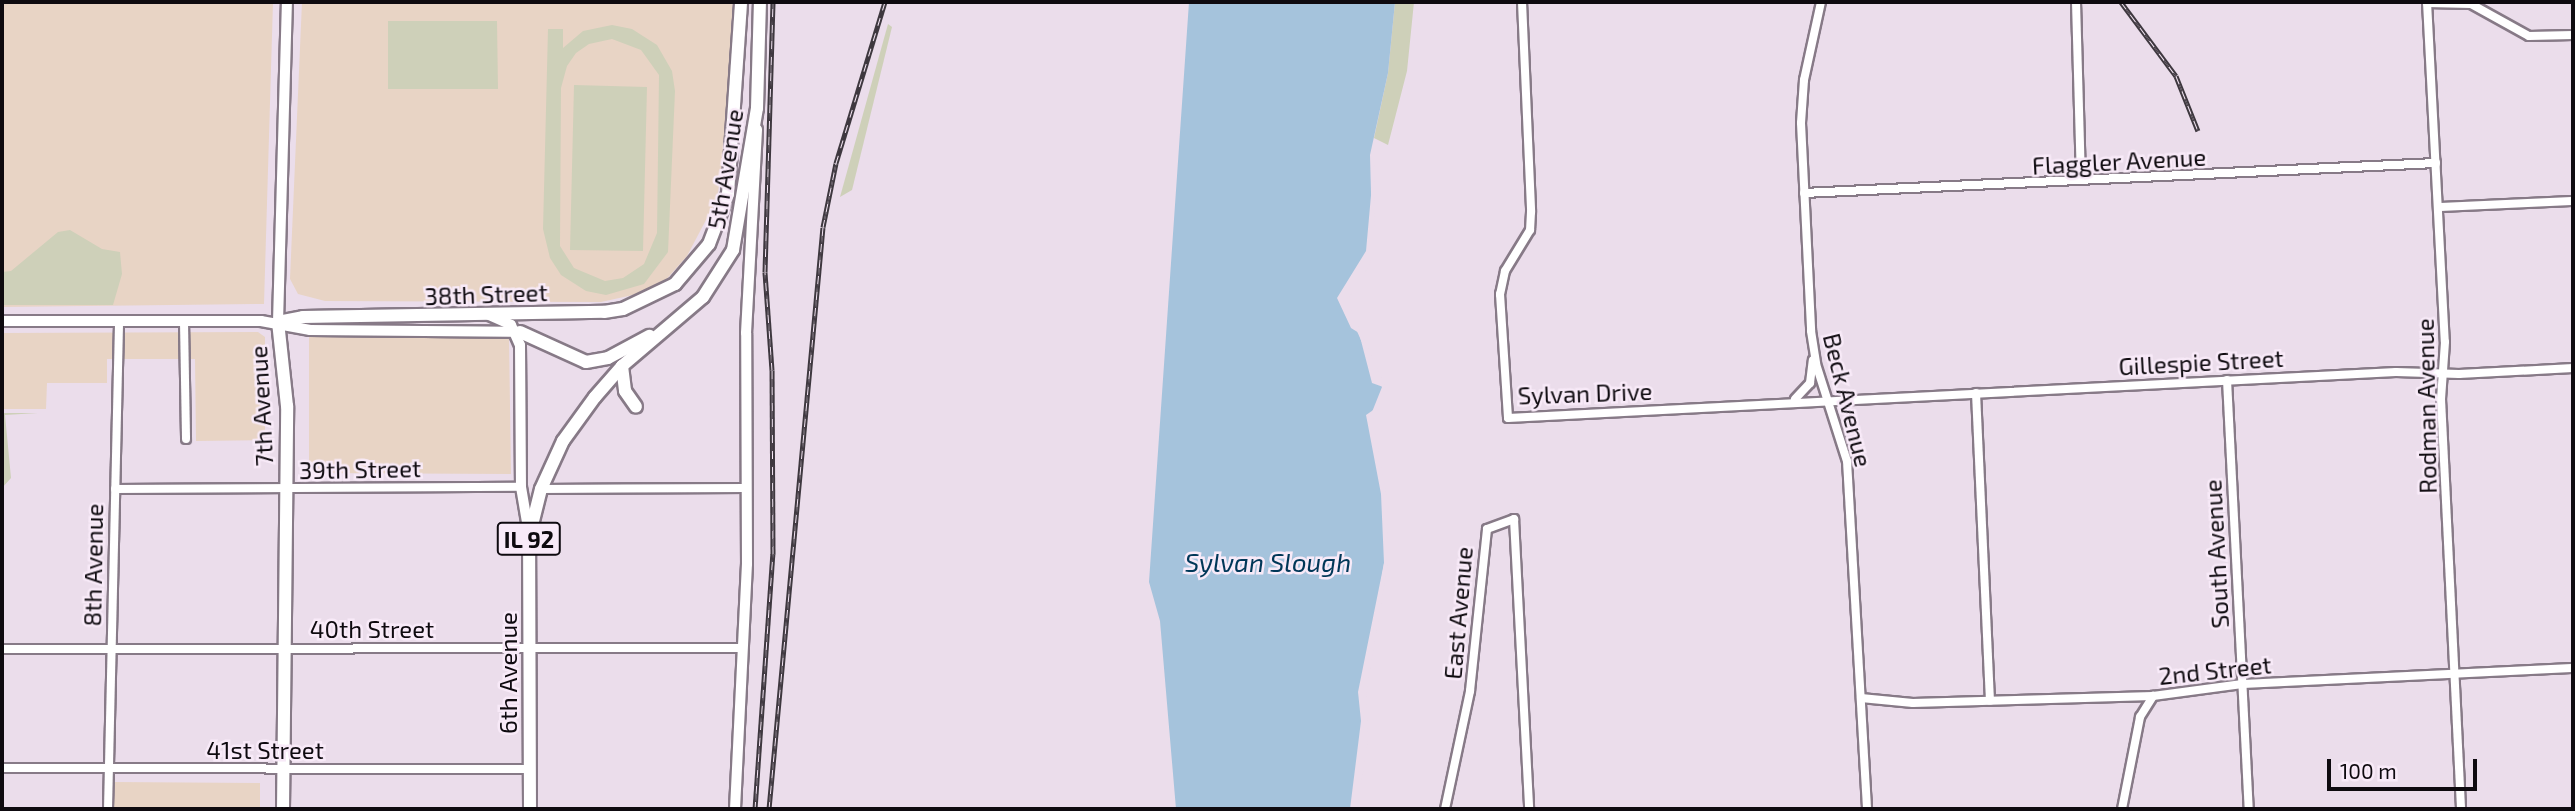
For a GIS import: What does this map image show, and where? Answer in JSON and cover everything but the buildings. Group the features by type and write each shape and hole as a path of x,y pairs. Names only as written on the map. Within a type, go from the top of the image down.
{"main road":[{"name":"5th Avenue","path":"686,272 709,244 728,194 741,2"},
{"name":"5th Avenue","path":"677,321 703,297 733,250 757,108 760,2"},
{"name":"38th Street","path":"278,322 303,317 487,315 622,309 656,295 686,272"},
{"path":"518,332 544,341 576,361 597,362 677,321"},
{"name":"6th Avenue","path":"530,809 530,537 541,489 563,442 622,366 677,321"},
{"name":"7th Avenue","path":"278,322 287,406 284,809"},
{"path":"622,366 625,391 636,407"}],"street":[{"name":"7th Avenue","path":"278,322 287,2"},
{"name":"Sylvan Drive","path":"1522,2 1531,212 1530,230 1505,271 1500,294 1508,418 1829,399"},
{"name":"Beck Avenue","path":"1821,2 1802,99 1804,193 1813,346 1847,461 1867,809"},
{"path":"2076,2 2081,180"},
{"path":"2427,3 2471,4 2529,36 2573,36"},
{"name":"Rodman Avenue","path":"2427,3 2439,207 2461,809"},
{"path":"735,809 747,488 746,333 758,168 757,108"},
{"name":"Flaggler Avenue","path":"1804,193 2436,163"},
{"path":"2439,207 2573,201"},
{"path":"487,315 505,321 518,332"},
{"name":"38th Street","path":"2,321 278,322 310,330 518,332"},
{"name":"8th Avenue","path":"108,809 119,321"},
{"path":"184,322 186,439"},
{"name":"6th Avenue","path":"518,332 522,486 530,537"},
{"path":"1792,401 1804,395 1810,383 1813,346"},
{"name":"Gillespie Street","path":"1829,399 2227,380 2573,368"},
{"name":"South Avenue","path":"2227,380 2249,809"},
{"path":"1976,393 1990,701"},
{"name":"39th Street","path":"115,489 522,486"},
{"path":"541,489 747,488"},
{"name":"East Avenue","path":"1445,809 1470,691 1487,529 1514,519 1529,809"},
{"name":"40th Street","path":"2,649 743,648"},
{"name":"2nd Street","path":"1861,698 1913,703 2153,696 2242,684 2573,667"},
{"path":"2122,809 2140,717 2153,696"},
{"name":"41st Street","path":"2,768 528,769"}],"shaded area":[{"path":"2,2 273,2 264,304 2,307"},
{"path":"302,2 733,2 725,144 717,199 687,256 664,282 633,295 601,302 325,301 298,294 290,279"},
{"path":"258,332 265,337 265,440 196,441 195,359 107,359 107,383 47,383 46,409 2,409 2,333"},
{"path":"309,336 509,338 511,474 309,473"},
{"path":"114,782 260,783 260,809 114,809"}],"green space":[{"path":"1395,2 1414,2 1407,71 1388,145 1374,138 1388,73"},
{"path":"388,21 497,21 498,89 388,89"},
{"path":"888,24 892,27 852,190 840,197"},
{"path":"612,25 632,29 657,45 672,71 675,91 668,252 644,284 606,295 586,291 561,275 550,258 543,229 548,29 563,29 563,48 583,31","holes":["612,39 641,50 659,75 657,233 644,264 623,278 605,281 574,268 560,246 561,88 567,66 576,53 589,44"]},
{"path":"574,85 647,87 643,251 570,250"},
{"path":"70,230 102,249 120,252 122,274 113,305 2,305 2,272 11,271 58,232"},
{"path":"2,413 38,413 5,415 11,478 2,488"}],"water":[{"name":"Sylvan Slough","path":"1189,2 1395,2 1388,73 1370,155 1372,229 1367,263 1343,300 1382,387 1370,417 1384,499 1384,563 1363,692 1365,741 1353,809 1176,809 1160,621 1149,582"}],"pier":[{"path":"1374,162 1375,229 1370,264 1347,301 1386,388 1372,383 1359,333 1351,328 1337,298 1366,251"},
{"path":"1382,404 1373,418 1387,498 1388,563 1366,693 1368,741 1357,809 1350,809 1361,721 1358,692 1384,563 1381,494 1366,415"}],"railway":[{"path":"755,809 773,554 772,370 765,272 773,2"},
{"path":"769,809 823,227 836,163 885,2"},
{"path":"2121,2 2176,76 2198,131"}]}
